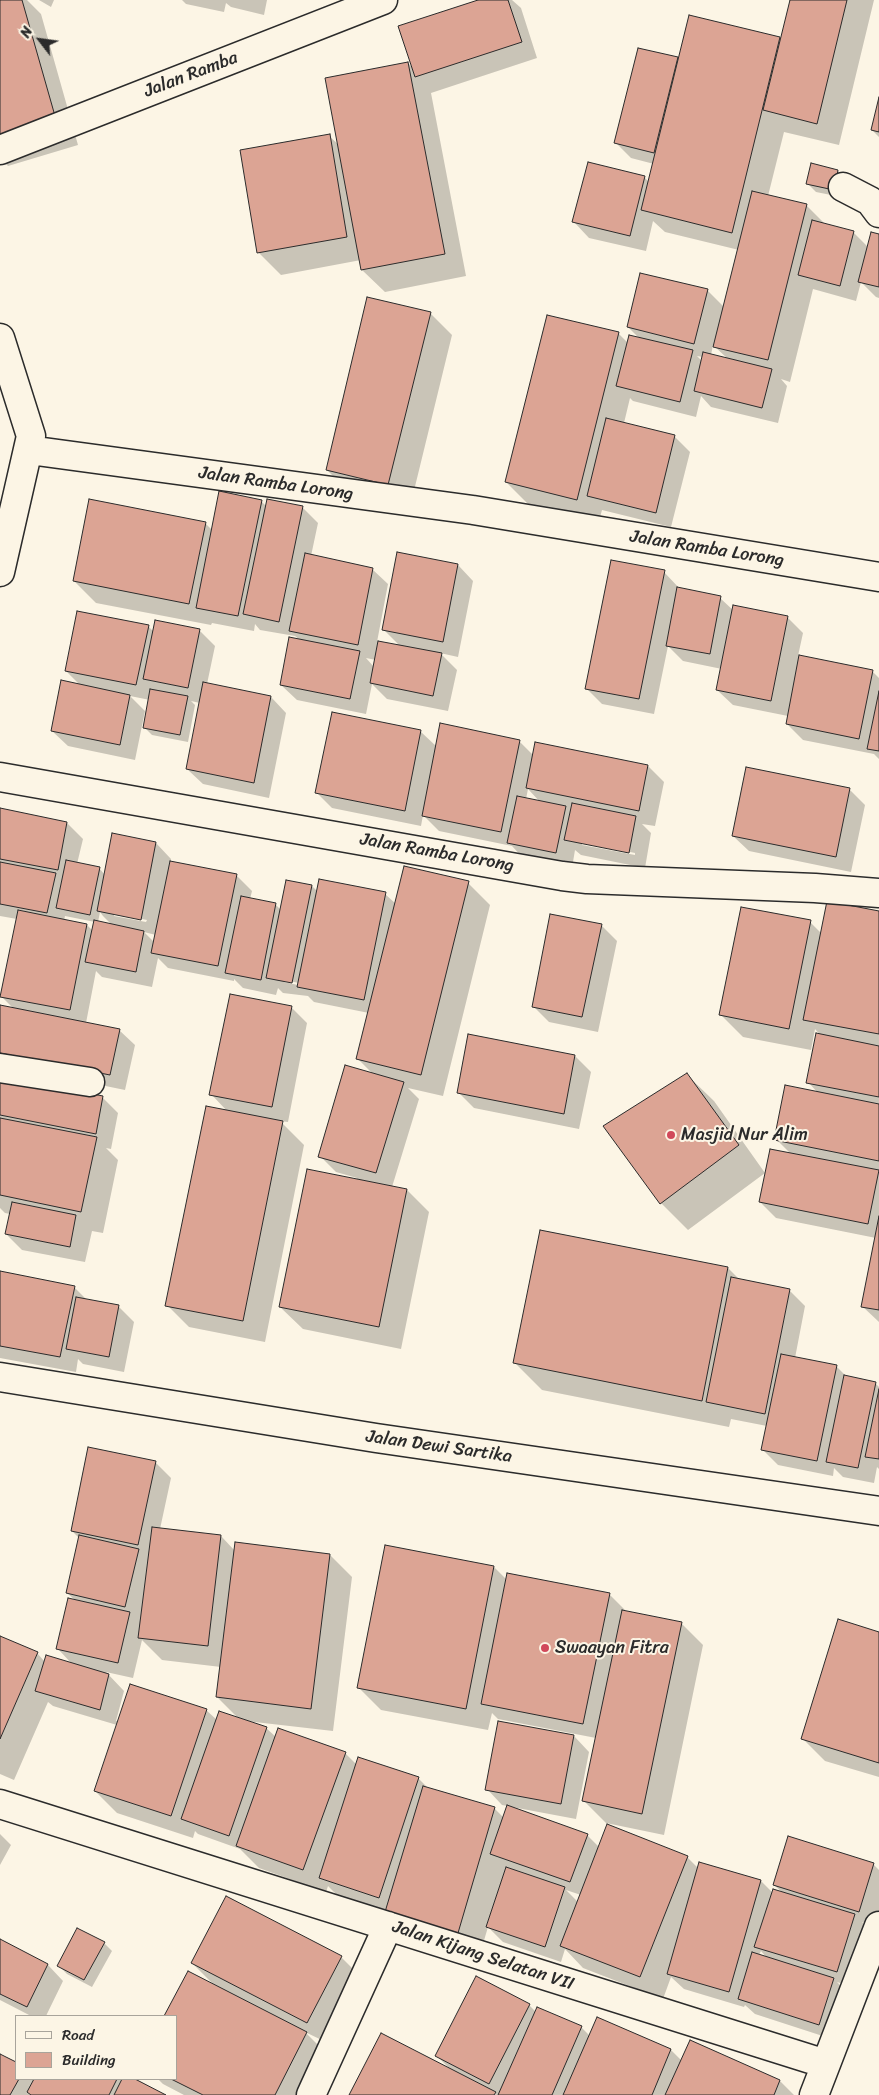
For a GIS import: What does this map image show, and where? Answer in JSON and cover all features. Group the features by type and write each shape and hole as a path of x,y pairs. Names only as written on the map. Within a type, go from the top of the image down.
{"street":[{"name":"Jalan Ramba","path":"0,150 382,0"},
{"path":"842,187 870,201 879,213"},
{"path":"0,338 30,428 29,450 0,572"},
{"name":"Jalan Ramba Lorong","path":"29,450 473,510 879,577"},
{"name":"Jalan Ramba Lorong","path":"0,777 562,876 586,879 610,878 879,893"},
{"path":"0,1068 90,1082"},
{"name":"Jalan Dewi Sartika","path":"0,1377 376,1438 879,1511"},
{"name":"Jalan Kijang Selatan VII","path":"0,1804 826,2064"},
{"path":"311,2095 388,1926"},
{"path":"814,2095 879,1926"}],"building":[{"path":"0,0 22,0 57,123 0,139"},
{"path":"478,0 508,0 522,42 415,77 398,26"},
{"path":"790,0 847,0 817,124 763,110"},
{"path":"689,15 780,37 732,233 641,210"},
{"path":"638,48 678,57 654,153 614,143"},
{"path":"408,62 445,254 361,270 325,78"},
{"path":"879,97 879,132 871,130"},
{"path":"330,134 347,237 257,253 240,150"},
{"path":"588,162 645,176 630,236 572,222"},
{"path":"811,163 838,170 834,190 806,184"},
{"path":"752,191 807,204 768,360 713,347"},
{"path":"812,220 854,231 840,286 798,275"},
{"path":"871,232 879,234 879,287 858,282"},
{"path":"640,273 708,289 694,344 627,327"},
{"path":"367,297 431,312 388,485 326,470"},
{"path":"547,315 619,332 577,500 505,482"},
{"path":"629,335 693,350 680,402 616,386"},
{"path":"703,352 772,369 762,408 694,391"},
{"path":"606,418 675,435 656,513 587,496"},
{"path":"219,491 262,500 238,616 196,608"},
{"path":"89,499 206,522 189,604 73,581"},
{"path":"267,499 303,506 279,622 243,614"},
{"path":"397,552 458,564 443,642 382,630"},
{"path":"305,553 373,568 358,645 289,631"},
{"path":"611,560 665,570 639,699 585,689"},
{"path":"677,587 721,596 710,654 666,646"},
{"path":"733,605 788,616 771,701 716,690"},
{"path":"77,611 149,625 136,685 65,671"},
{"path":"155,620 200,629 188,688 143,679"},
{"path":"289,637 360,651 350,699 280,685"},
{"path":"378,641 442,653 433,696 370,683"},
{"path":"799,655 873,670 859,739 786,724"},
{"path":"61,680 130,695 120,745 51,731"},
{"path":"203,682 271,696 254,783 186,769"},
{"path":"150,689 188,696 180,735 143,728"},
{"path":"879,691 879,751 867,749"},
{"path":"332,712 421,730 405,811 315,793"},
{"path":"440,723 520,740 501,832 422,816"},
{"path":"535,742 648,765 639,811 526,788"},
{"path":"746,767 850,788 836,857 732,836"},
{"path":"517,796 566,806 556,853 507,843"},
{"path":"572,803 636,816 629,853 564,840"},
{"path":"0,808 67,822 58,870 0,859"},
{"path":"112,833 156,842 141,920 97,911"},
{"path":"66,860 100,867 90,915 56,908"},
{"path":"170,861 237,874 218,966 151,953"},
{"path":"0,862 56,873 47,913 0,904"},
{"path":"404,866 469,881 421,1075 356,1059"},
{"path":"319,879 386,892 364,1000 297,987"},
{"path":"286,880 312,885 292,983 266,978"},
{"path":"241,896 276,903 261,980 225,973"},
{"path":"827,901 879,911 879,1034 803,1020"},
{"path":"741,907 811,920 789,1029 719,1015"},
{"path":"18,910 87,924 70,1010 0,997"},
{"path":"550,914 602,924 582,1017 532,1007"},
{"path":"94,920 144,931 136,972 85,962"},
{"path":"230,994 292,1006 272,1107 209,1095"},
{"path":"0,1005 120,1029 110,1075 0,1053"},
{"path":"816,1033 879,1046 879,1097 806,1083"},
{"path":"468,1034 575,1055 564,1114 457,1093"},
{"path":"345,1065 404,1082 376,1173 318,1157"},
{"name":"Masjid Nur Alim","path":"687,1073 739,1145 660,1204 603,1126"},
{"path":"0,1076 103,1096 96,1134 0,1115"},
{"path":"785,1085 879,1104 879,1161 774,1140"},
{"path":"206,1106 283,1121 243,1321 165,1306"},
{"path":"0,1118 97,1137 81,1212 0,1195"},
{"path":"770,1149 879,1170 868,1224 759,1202"},
{"path":"307,1169 407,1189 379,1327 279,1307"},
{"path":"12,1202 76,1215 70,1247 5,1234"},
{"path":"879,1216 879,1310 861,1307"},
{"path":"540,1230 728,1267 702,1401 513,1363"},
{"path":"0,1271 75,1286 60,1357 0,1346"},
{"path":"731,1277 790,1289 765,1414 706,1402"},
{"path":"76,1297 119,1305 109,1357 66,1349"},
{"path":"781,1354 837,1365 817,1461 761,1450"},
{"path":"844,1375 876,1382 858,1468 826,1462"},
{"path":"879,1389 879,1459 865,1457"},
{"path":"88,1447 156,1461 138,1545 71,1531"},
{"path":"152,1527 221,1535 208,1646 138,1638"},
{"path":"79,1535 139,1549 125,1607 66,1593"},
{"path":"235,1542 330,1554 311,1709 216,1697"},
{"path":"385,1545 494,1566 466,1709 357,1688"},
{"name":"Swaayan Fitra","path":"507,1573 610,1593 583,1724 481,1704"},
{"path":"68,1598 130,1612 118,1663 56,1649"},
{"path":"622,1610 682,1622 642,1814 582,1801"},
{"path":"838,1619 879,1632 879,1763 801,1739"},
{"path":"0,1636 38,1652 0,1739"},
{"path":"46,1655 109,1674 100,1710 35,1691"},
{"path":"130,1684 207,1709 171,1816 94,1791"},
{"path":"219,1711 267,1727 229,1836 181,1819"},
{"path":"498,1721 574,1735 561,1804 485,1790"},
{"path":"278,1728 346,1752 303,1870 236,1846"},
{"path":"358,1757 419,1777 379,1898 319,1878"},
{"path":"423,1786 495,1807 458,1933 385,1912"},
{"path":"507,1805 588,1834 570,1882 490,1854"},
{"path":"607,1824 688,1856 640,1977 560,1946"},
{"path":"788,1836 874,1863 859,1912 773,1885"},
{"path":"699,1862 761,1880 729,1992 667,1974"},
{"path":"506,1867 565,1887 545,1947 486,1927"},
{"path":"773,1889 855,1914 837,1972 754,1947"},
{"path":"226,1896 342,1956 307,2023 191,1963"},
{"path":"77,1928 105,1942 84,1980 57,1966"},
{"path":"0,1939 48,1964 27,2007 0,1994"},
{"path":"752,1952 834,1978 819,2025 738,1999"},
{"path":"188,1971 307,2032 275,2095 203,2095 173,2080 178,2080 178,2015 165,2015"},
{"path":"476,1976 530,2004 489,2084 435,2056"},
{"path":"537,2007 582,2026 552,2095 498,2095"},
{"path":"597,2017 671,2049 652,2095 563,2095"},
{"path":"381,2033 496,2092 494,2095 349,2095"},
{"path":"690,2040 780,2080 774,2095 665,2095"},
{"path":"0,2054 15,2062 15,2080 18,2080 10,2095 0,2095"},
{"path":"33,2080 116,2080 109,2095 31,2095 27,2092"},
{"path":"122,2080 137,2080 166,2095 114,2095"}],"place":[{"name":"Masjid Nur Alim","path":"671,1135"},
{"name":"Swaayan Fitra","path":"545,1648"}]}
